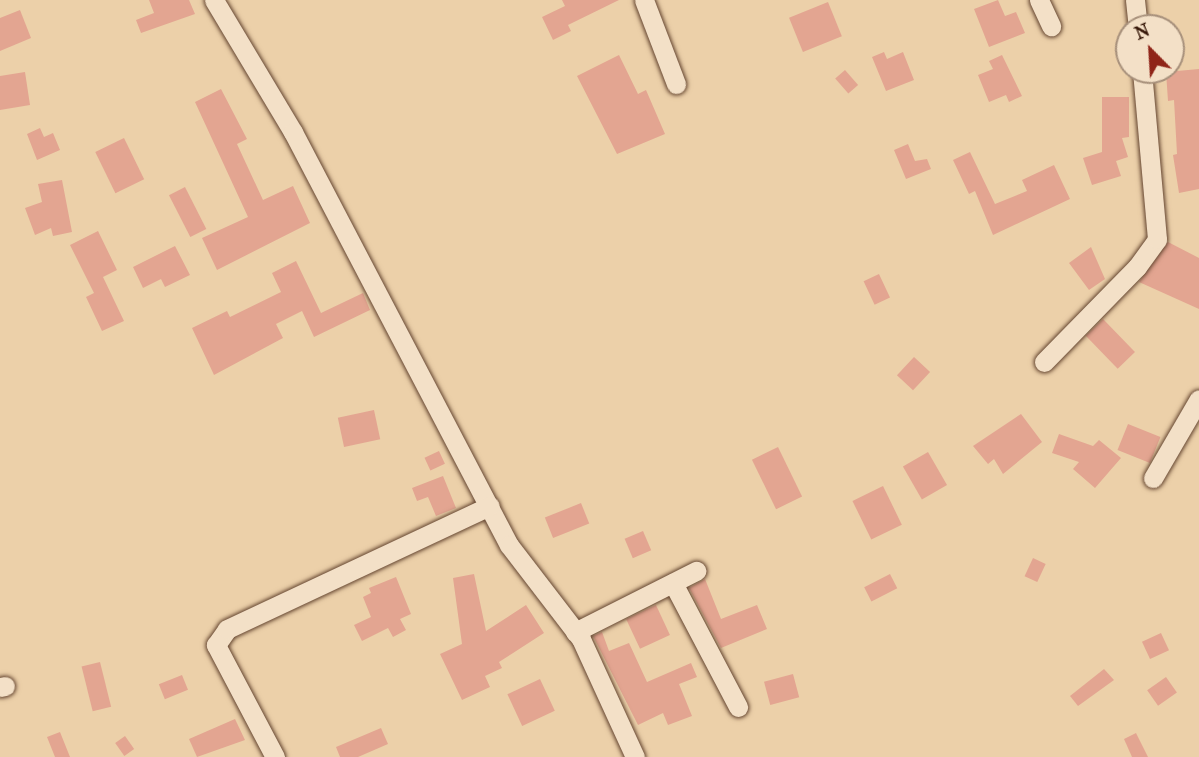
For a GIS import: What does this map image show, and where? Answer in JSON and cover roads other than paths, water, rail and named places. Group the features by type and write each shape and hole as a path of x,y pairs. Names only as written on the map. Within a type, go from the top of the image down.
{"street":[{"path":"214,0 299,143 509,545 575,632 635,757"},
{"path":"644,0 676,84"},
{"path":"1039,0 1051,26"},
{"path":"1044,362 1137,267 1157,239 1143,84"},
{"path":"1153,478 1199,399"},
{"path":"275,757 216,645 227,629 490,506"},
{"path":"575,632 696,571"},
{"path":"673,583 738,707"}]}
